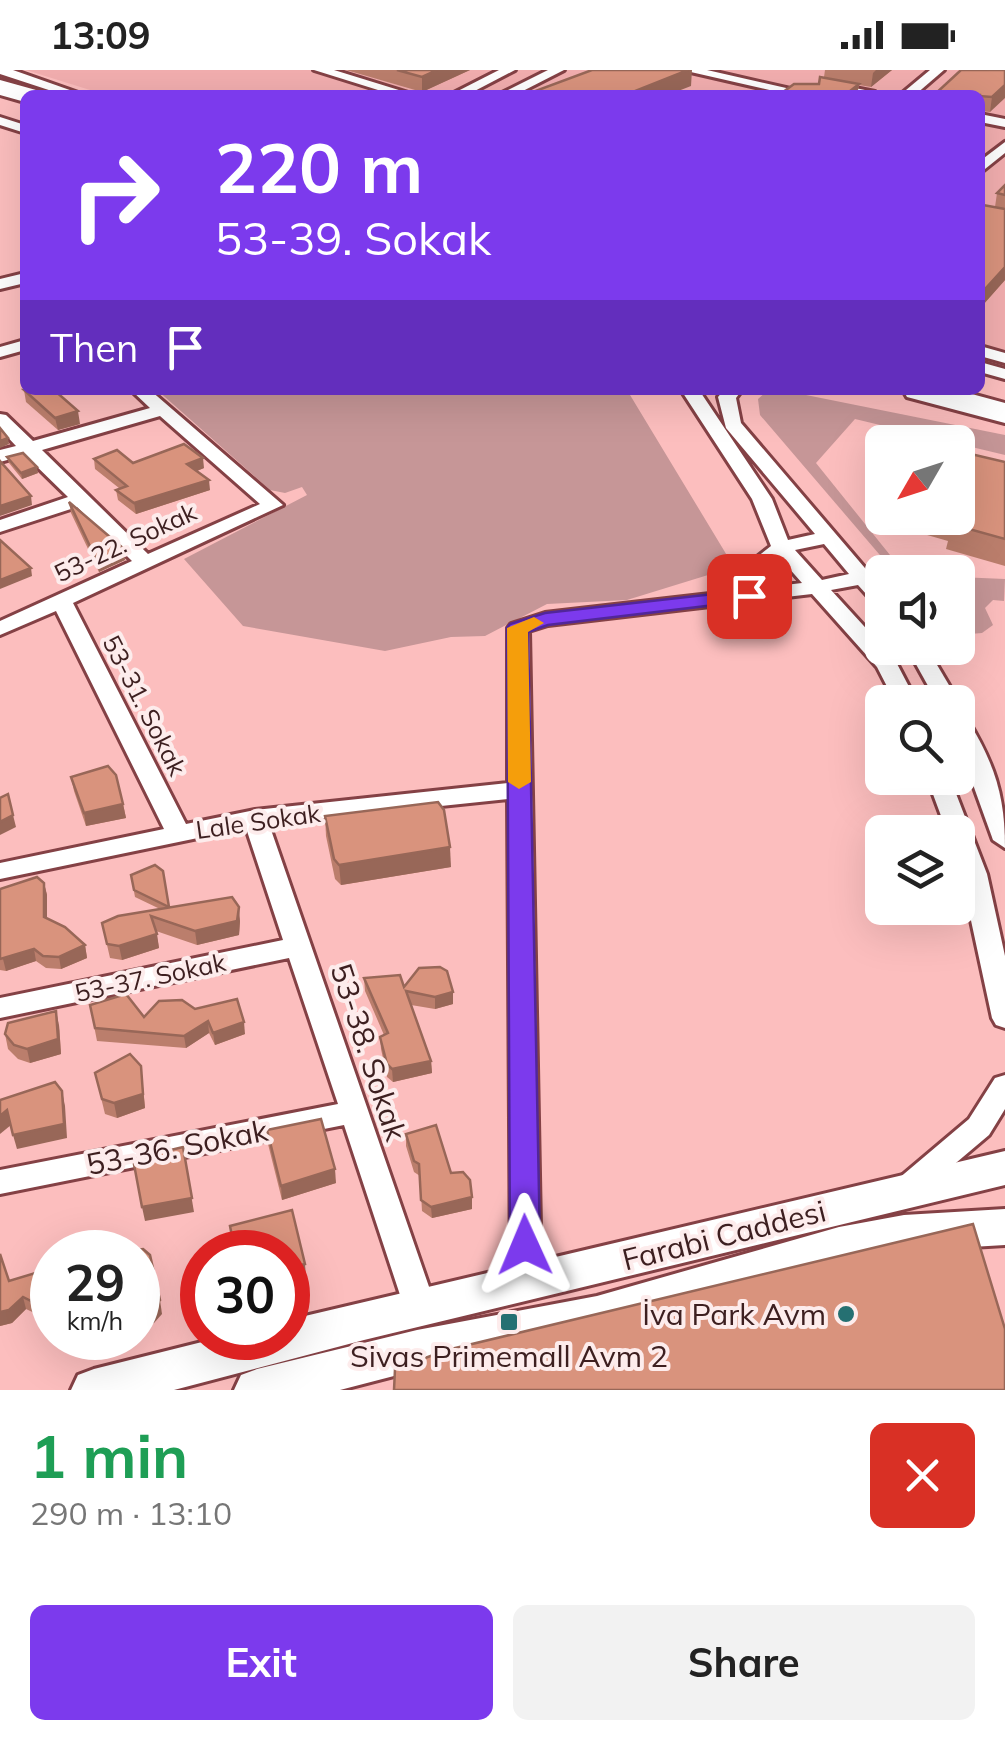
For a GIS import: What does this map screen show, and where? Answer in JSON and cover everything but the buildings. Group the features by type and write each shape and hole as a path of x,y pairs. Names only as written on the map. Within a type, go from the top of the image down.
{"highway":[{"path":"939,395 1005,412"}],"street":[{"path":"0,70 62,90"},
{"path":"320,70 391,90"},
{"path":"342,76 356,70"},
{"path":"467,90 509,70"},
{"path":"516,90 558,70"},
{"path":"688,70 763,90"},
{"path":"750,70 845,90"},
{"path":"913,90 938,70"},
{"path":"768,90 786,78"},
{"path":"985,164 1005,146"},
{"path":"146,395 163,410"},
{"path":"693,395 762,498 781,546 887,665 897,685"},
{"path":"526,1283 518,628 545,619 819,587 865,576 732,424 729,395"},
{"path":"0,456 163,410"},
{"name":"53-22. Sokak","path":"0,629 273,505 163,410"},
{"path":"0,419 145,563"},
{"path":"0,526 78,500"},
{"path":"714,600 753,573 781,546 830,536"},
{"name":"53-31. Sokak","path":"62,602 178,832"},
{"path":"975,756 1005,840"},
{"name":"Lale Sokak","path":"0,871 255,818 520,790"},
{"path":"945,795 975,874 1005,1018"},
{"name":"53-38. Sokak","path":"255,818 420,1307"},
{"name":"53-37. Sokak","path":"0,1008 300,946"},
{"path":"905,1190 979,1127 1005,1086"},
{"name":"53-36. Sokak","path":"0,1182 354,1112"},
{"name":"Farabi Caddesi","path":"94,1390 420,1307 1005,1168"},
{"name":"Farabi Caddesi","path":"257,1390 417,1350 597,1316 839,1245 904,1233 1005,1227"}],"shaded area":[{"path":"26,70 1005,70 1005,365 985,359 985,90 90,90"},
{"path":"163,395 630,395 734,567 627,600 547,604 485,636 451,637 385,651 243,626 184,559 307,495 302,487 285,493 270,490"},
{"path":"763,395 806,395 955,425 880,425 855,419 816,463 865,524 865,535 874,535 890,555 880,555 760,415 758,399"},
{"path":"975,429 1005,435 1005,455 975,448"},
{"path":"975,578 1005,579 1004,601 993,600 985,608 993,625 975,634"}],"slow traffic":[{"path":"519,782 518,628 534,623"}],"place":[{"name":"İva Park Avm","path":"846,1314"},
{"name":"Sivas Primemall Avm 2","path":"509,1322"}],"route":[{"path":"525,1245 518,628 545,619 749,596"}]}
